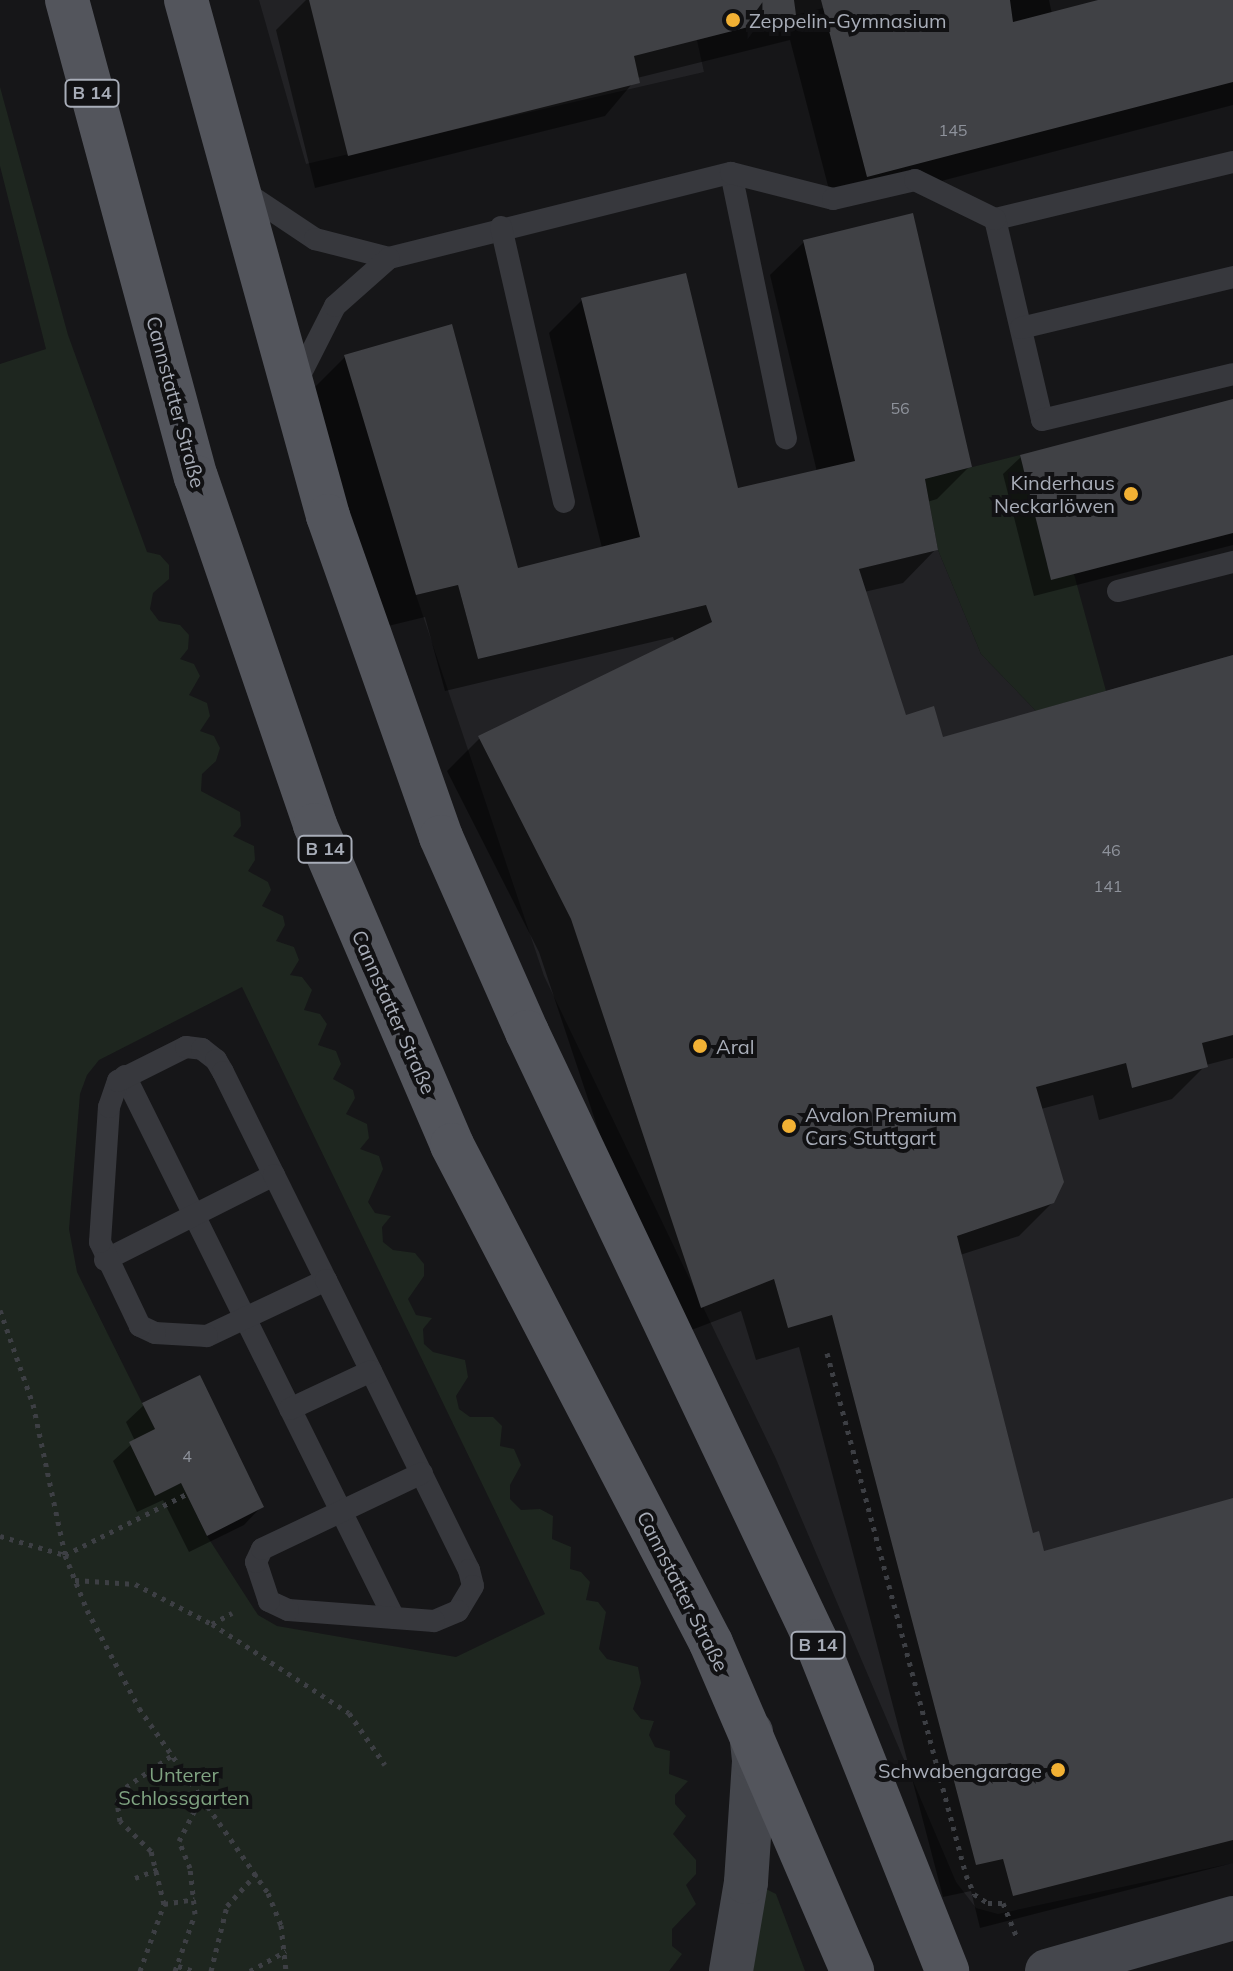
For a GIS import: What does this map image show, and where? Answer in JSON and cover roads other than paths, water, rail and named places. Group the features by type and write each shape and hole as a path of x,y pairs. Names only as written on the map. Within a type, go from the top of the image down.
{"main road":[{"name":"Cannstatter Straße","path":"67,0 196,477 315,825 452,1145 559,1360 665,1553 751,1729 852,1971"},
{"name":"B 14","path":"186,0 293,393 363,623 441,837 527,1032 809,1627 947,1971"},
{"path":"731,1971 746,1882 754,1760 751,1729"},
{"path":"1047,1971 1233,1918"}],"lane":[{"path":"293,393 335,306 389,258 501,227 731,173 833,199 915,180 995,219 1233,162"},
{"path":"731,173 786,438"},
{"path":"234,181 315,239 389,258"},
{"path":"995,219 1042,420 1233,374"},
{"path":"501,227 564,502"},
{"path":"1021,328 1233,277"},
{"path":"1118,591 1233,562"},
{"path":"326,1280 200,1337 147,1330 134,1319 105,1260 100,1233 109,1107 125,1076 186,1047 209,1053 274,1175 422,1473 473,1586 469,1600 447,1618 394,1618 288,1610 264,1595 256,1562 262,1549 422,1473"},
{"path":"125,1076 394,1618"},
{"path":"105,1260 274,1175"},
{"path":"290,1409 371,1371"}],"place":[{"name":"Zeppelin-Gymnasium","path":"733,20"},
{"name":"Kinderhaus Neckarlöwen","path":"1131,494"},
{"name":"Aral","path":"700,1046"},
{"name":"Avalon Premium Cars Stuttgart","path":"789,1126"},
{"name":"Schwabengarage","path":"1058,1770"}],"park label":[{"name":"Unterer Schlossgarten","path":"184,1786"}]}
